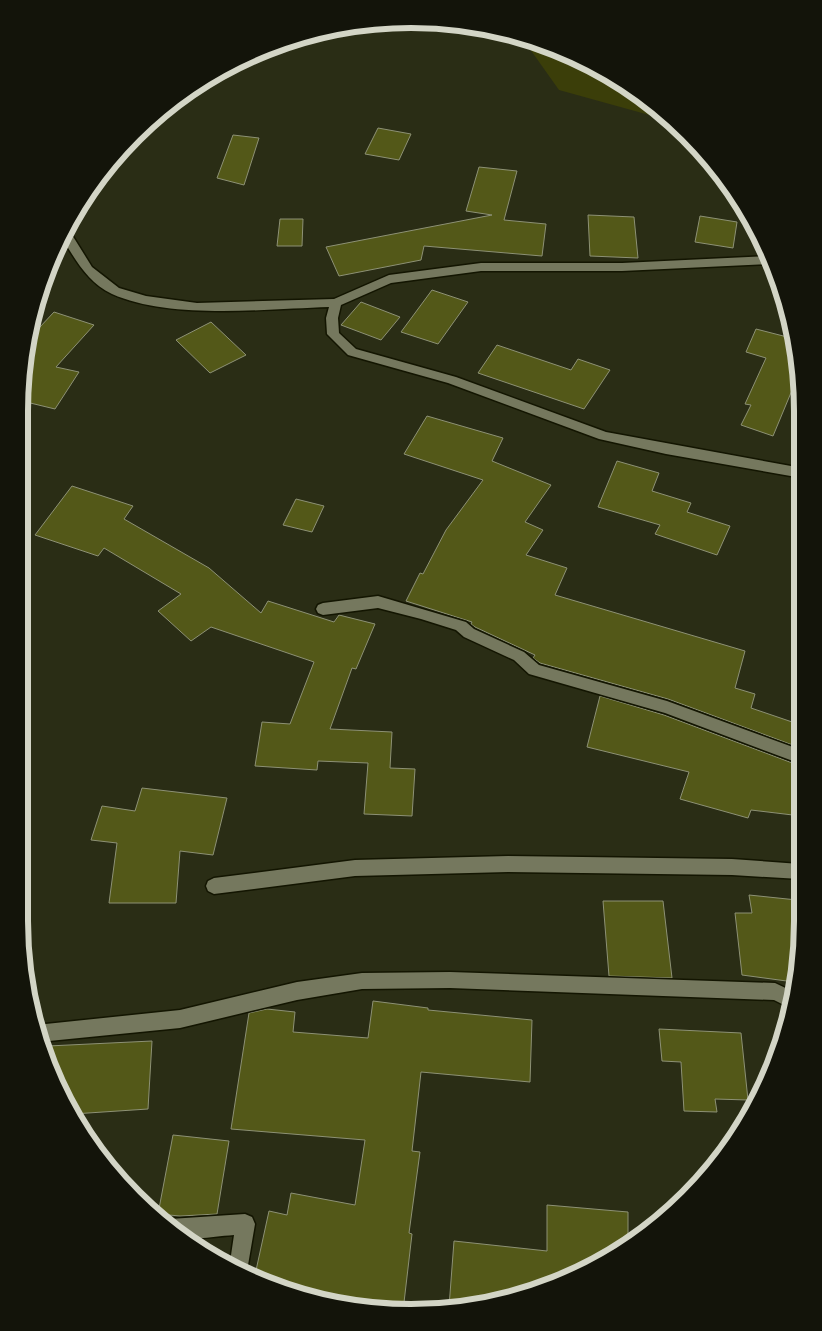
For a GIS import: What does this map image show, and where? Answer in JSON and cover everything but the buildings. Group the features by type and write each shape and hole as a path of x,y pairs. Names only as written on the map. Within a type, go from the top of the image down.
{"street":[{"path":"68,238 88,270 115,291 145,300 197,307 336,303 389,279 481,267 622,267 763,260"},
{"path":"336,303 332,318 333,334 352,352 452,380 604,436 666,449 794,471"},
{"path":"323,609 378,602 421,613 461,626 469,632 519,656 534,670 667,707 794,754"},
{"path":"214,886 355,868 508,864 732,867 794,872"},
{"path":"45,1032 180,1020 298,991 362,981 450,980 775,992 786,997"},
{"path":"183,1228 245,1224 240,1263"}],"shaded area":[{"path":"528,46 581,67 603,79 624,92 656,117 559,90"}]}
